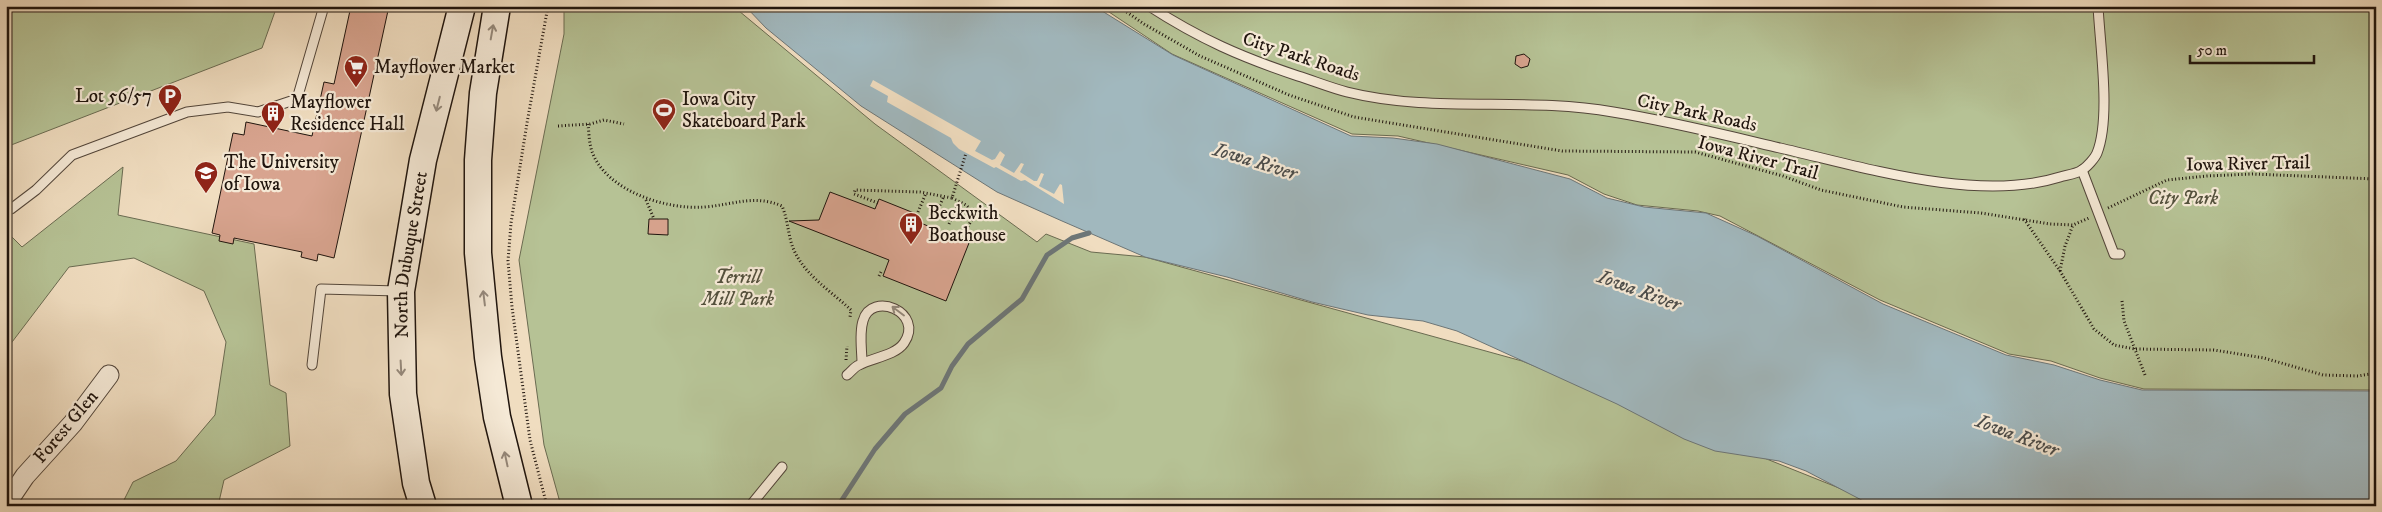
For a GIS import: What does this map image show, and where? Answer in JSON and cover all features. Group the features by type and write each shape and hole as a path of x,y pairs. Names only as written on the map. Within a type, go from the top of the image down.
{"main road":[{"name":"North Dubuque Street","path":"423,506 416,483 403,394 400,342 401,291 423,160 462,6"},
{"path":"497,6 483,93 478,160 478,253 488,356 496,409 519,506"}],"street":[{"name":"Forest Glen","path":"6,504 25,476 73,422 109,375"}],"lane":[{"path":"11,209 36,190 72,155 187,112 228,107 258,112 297,99 324,6"},
{"name":"City Park Roads","path":"1150,6 1190,32 1237,54 1346,92 1388,100 1448,105 1524,104 1610,111 1703,130 1881,171 1983,186 2011,186 2051,180 2082,170"},
{"path":"2098,6 2103,99 2102,129 2096,156 2082,170 2114,254 2120,254"},
{"path":"312,365 321,289 383,289 401,291"},
{"path":"847,375 862,363 892,352 905,342 908,329 907,321 896,308 889,305 876,307 867,313 862,321 862,363"},
{"path":"750,506 782,467"}],"path":[{"path":"547,506 530,440 512,307 508,261 511,223 526,123 548,6"},
{"name":"Iowa River Trail","path":"1118,6 1144,24 1200,56 1289,95 1354,117 1562,150 1695,152 1783,176 1821,190 1903,207 1981,213 2050,224 2072,225 2098,214 2146,188 2175,179 2252,174 2376,179"},
{"path":"558,126 588,124 604,120 624,124"},
{"path":"588,124 592,153 603,173 621,186 646,199 702,207 767,200 782,206 787,218 792,247 804,267 851,310 849,325"},
{"path":"952,198 966,153"},
{"path":"878,203 854,194 855,190 926,193 952,198 974,214 966,230"},
{"path":"918,212 926,193"},
{"path":"934,218 944,196"},
{"path":"646,199 654,219"},
{"path":"949,224 959,202"},
{"path":"2024,219 2060,272 2094,329 2114,346 2135,349 2214,350 2264,358 2323,375 2358,376 2376,373"},
{"path":"2060,272 2065,246 2072,225"},
{"path":"880,276 882,270"},
{"path":"2122,301 2124,321 2144,375"},
{"path":"847,341 845,365 847,375"}],"green space":[{"path":"6,6 277,6 262,48 6,147"},
{"name":"Terrill Mill Park","path":"564,6 733,6 875,124 1037,242 1046,234 1091,252 1145,257 1522,361 1884,506 561,506 544,445 519,260 564,34"},
{"name":"City Park","path":"1100,6 2376,6 2376,390 2144,389 2100,378 2051,361 2009,354 1880,300 1720,216 1698,211 1637,205 1604,194 1568,175 1398,136 1352,134 1172,54"},
{"path":"123,167 118,215 254,244 270,385 286,393 290,446 224,480 218,506 121,506 133,482 176,461 215,415 226,342 204,291 134,258 69,267 6,350 6,231 22,247"}],"water":[{"name":"Iowa River","path":"745,6 1094,6 1173,55 1351,136 1393,138 1437,144 1570,179 1607,198 1644,207 1706,213 1757,236 1883,304 2006,355 2054,365 2100,380 2142,390 2376,391 2376,506 1873,506 1806,471 1779,461 1715,451 1684,439 1617,404 1457,331 1423,321 1368,315 1312,302 1227,277 1145,257 1062,221 997,192 861,106 766,28"}],"pier":[{"path":"873,80 981,141 975,151 992,160 995,159 1000,151 1005,155 1000,165 1014,173 1021,163 1024,164 1020,172 1034,181 1037,181 1041,173 1044,174 1039,186 1054,194 1060,184 1062,185 1064,204 1025,180 1021,181 959,149 951,138 887,102 888,96 870,86"}],"building":[{"name":"Mayflower Residence Hall","path":"351,6 389,6 334,258 318,254 317,261 301,257 302,252 234,238 233,244 219,241 220,235 212,233 233,133 244,135 246,122 312,136 324,82 334,84"},
{"path":"1524,54 1530,59 1528,66 1521,68 1515,64 1516,56"},
{"name":"Beckwith Boathouse","path":"830,192 875,209 879,199 914,213 911,219 969,243 946,301 883,276 889,260 789,221 819,220"},
{"path":"649,219 668,219 668,235 648,234"}],"waterway":[{"path":"838,506 875,449 905,414 941,388 952,366 968,344 1022,299 1047,255 1072,238 1089,233"}],"place":[{"name":"Mayflower Market","path":"356,88"},
{"name":"Lot 56/57","path":"170,117"},
{"name":"Iowa City Skateboard Park","path":"664,131"},
{"name":"Mayflower Residence Hall","path":"273,134"},
{"name":"The University of Iowa","path":"206,194"},
{"name":"Beckwith Boathouse","path":"911,245"}]}
